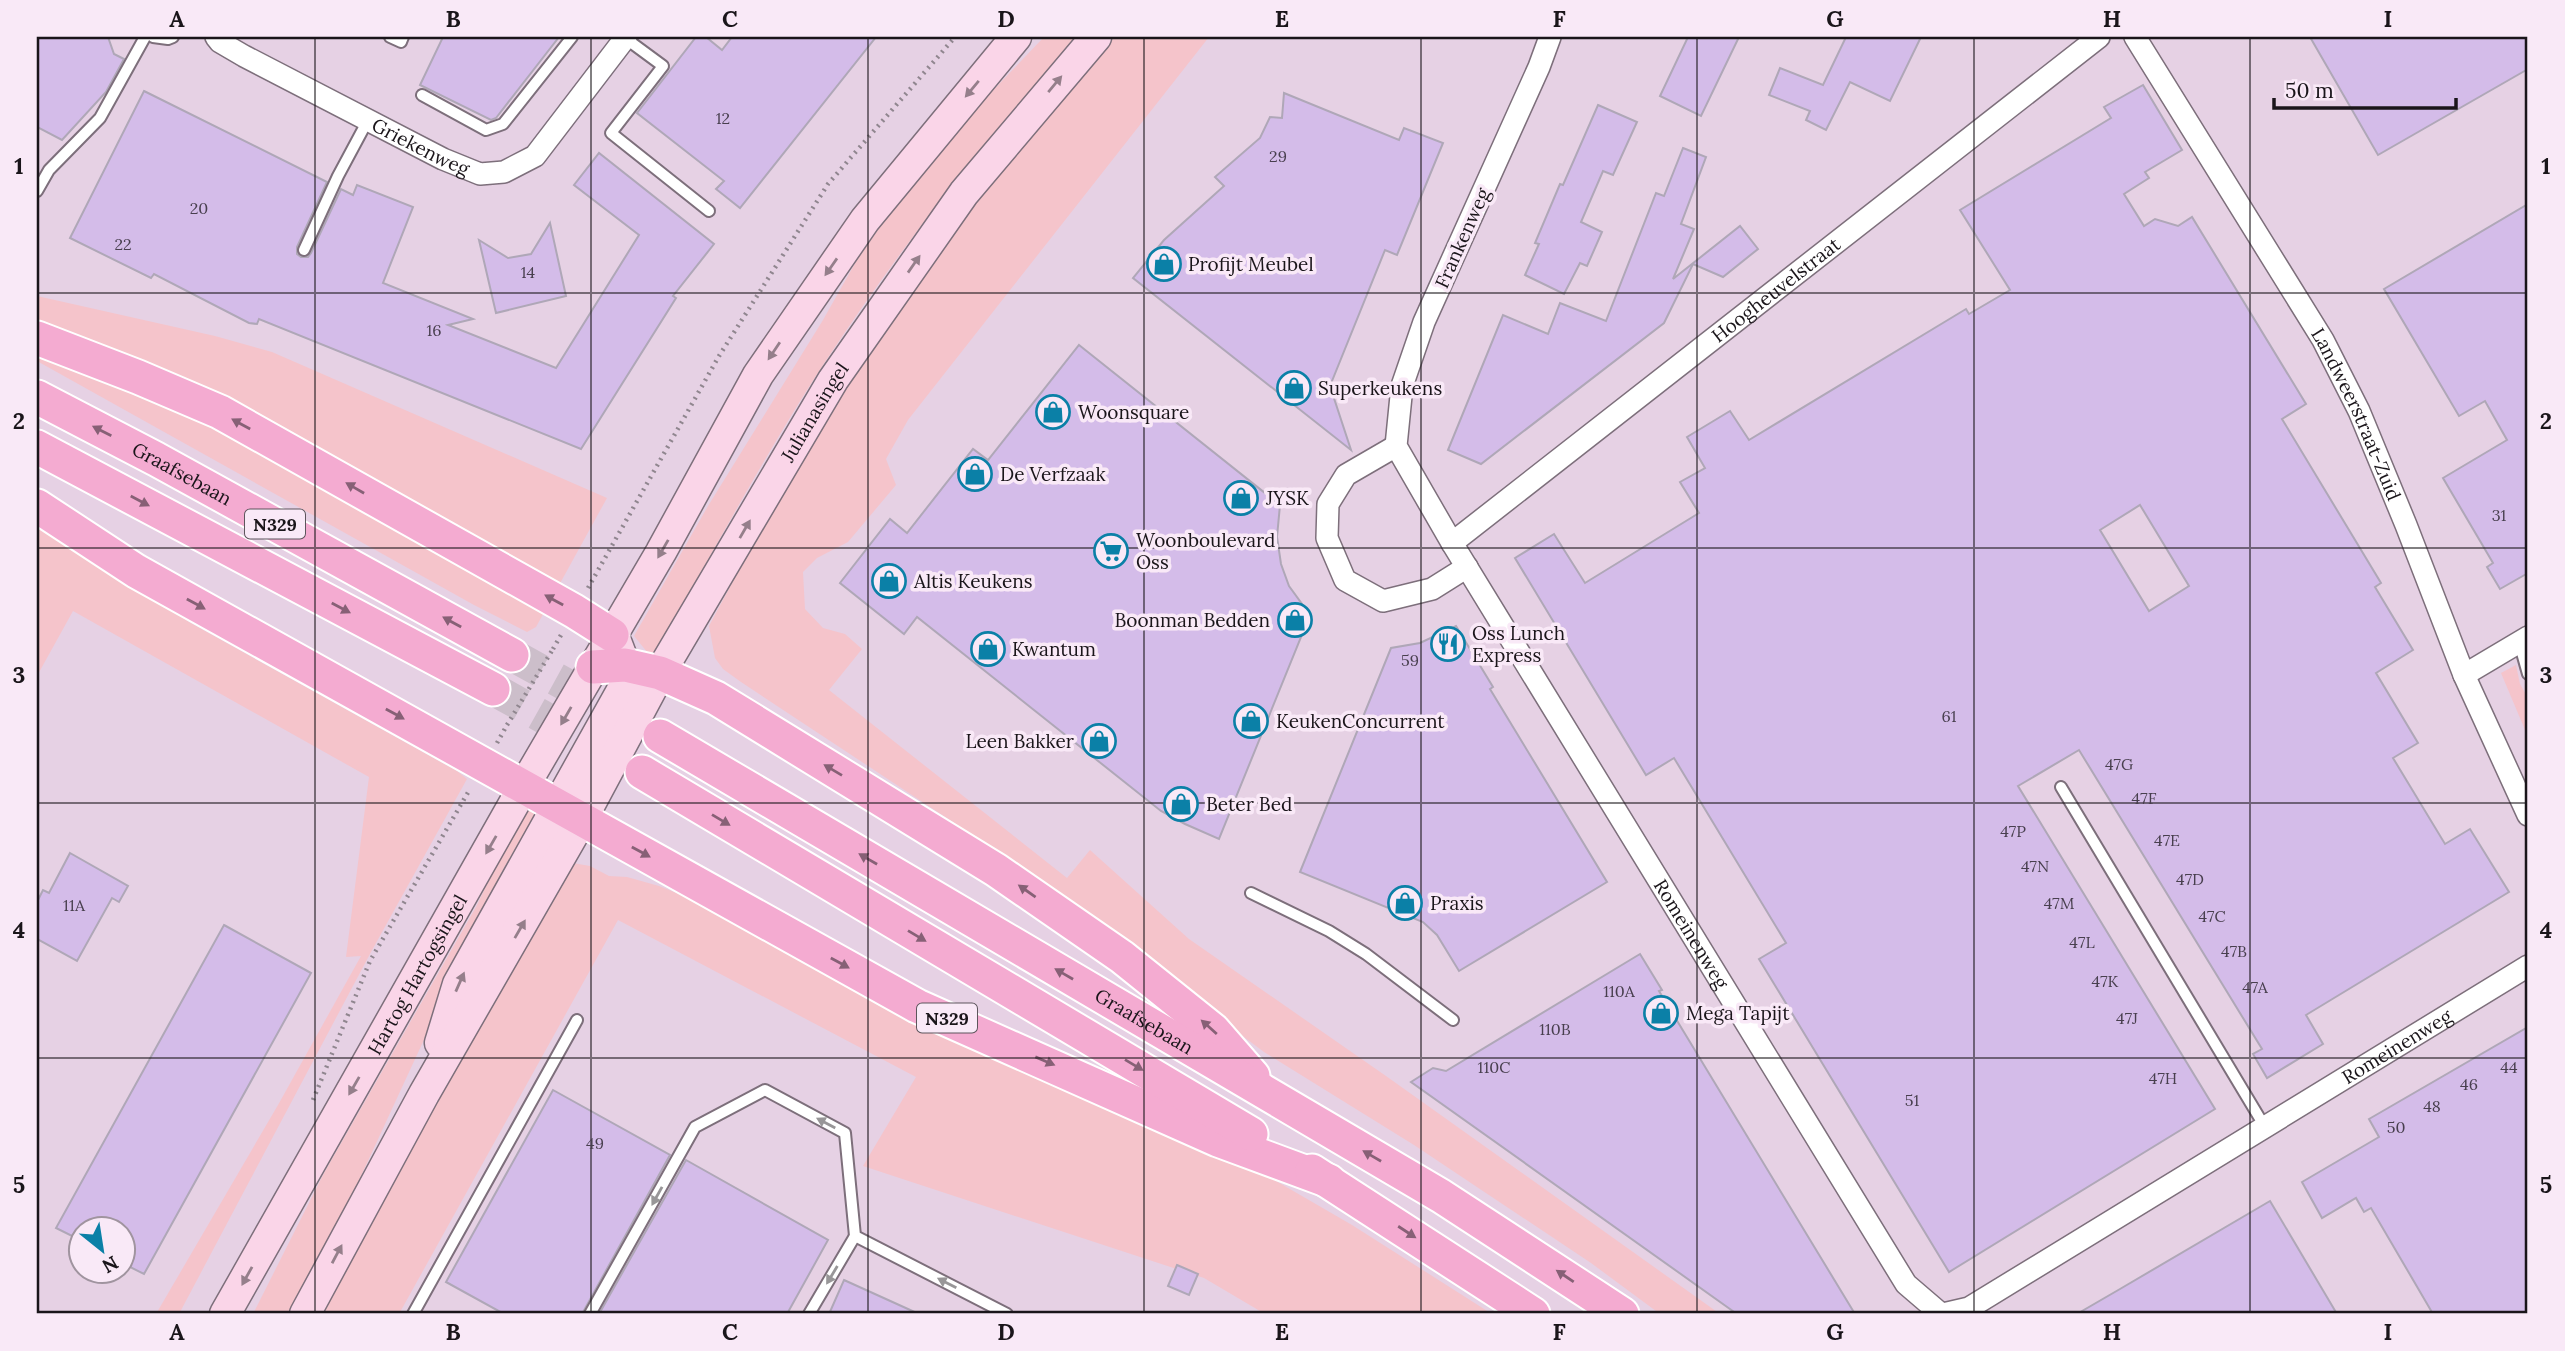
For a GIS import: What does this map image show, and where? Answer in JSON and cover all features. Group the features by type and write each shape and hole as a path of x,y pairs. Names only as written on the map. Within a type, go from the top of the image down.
{"main road":[{"path":"305,1314 424,1094 570,812 625,685 609,666 612,635 758,375 797,317 865,220 1016,37"},
{"name":"Julianasingel","path":"570,812 660,673 833,380 964,193 1096,37"},
{"path":"37,338 220,412 612,635"},
{"name":"Graafsebaan","path":"37,397 156,459 512,655"},
{"name":"N329","path":"37,447 494,689"},
{"name":"N329","path":"37,506 136,572 917,1006 1218,1140 1329,1181"},
{"path":"609,666 660,673 716,698 996,870 1122,957 1213,1030 1270,1096"},
{"name":"Hartog Hartogsingel","path":"225,1314 524,786 609,666"},
{"name":"Graafsebaan","path":"660,736 1441,1196 1622,1314"},
{"name":"N329","path":"642,772 1329,1181 1533,1314"}],"street":[{"name":"Griekenweg","path":"216,37 244,56 443,159 480,174 504,172 535,156 626,37"},
{"name":"Frankenweg","path":"1396,446 1402,386 1423,322 1539,67 1550,37"},
{"name":"Hoogheuvelstraat","path":"1452,543 2099,37"},
{"name":"Landweerstraat-Zuid","path":"2135,37 2323,340 2359,411 2464,675 2528,815"},
{"path":"1452,543 1396,446 1346,475 1328,504 1326,538 1345,580 1383,601 1432,589 1467,567"},
{"name":"Romeinenweg","path":"1452,543 1906,1284 1942,1314 1969,1308 2528,965"},
{"path":"2464,675 2524,639"}],"lane":[{"path":"37,191 49,170 100,118 145,37"},
{"path":"153,37 173,37"},
{"path":"390,37 401,42 403,37"},
{"path":"422,95 486,130 503,124 572,37"},
{"path":"626,37 663,66 611,134 709,211"},
{"path":"304,250 338,176 368,120"},
{"path":"2524,639 2528,674"},
{"path":"2060,787 2265,1127"},
{"path":"1251,893 1338,936 1453,1020"},
{"path":"413,1314 577,1020"},
{"path":"590,1314 695,1127 765,1090 845,1133 855,1236 809,1314"},
{"path":"855,1236 1007,1314"}],"path":[{"path":"574,611 719,356 828,184 955,37"},
{"name":"Hartog Hartogsingel","path":"307,1111 370,961 574,611"}],"shaded area":[{"path":"37,37 2528,37 2528,1314 37,1314"},
{"path":"1044,37 1079,37 978,153 914,235 854,319 780,435 652,658 634,636 708,506 823,320 875,228 977,107"},
{"path":"1115,37 1209,37 908,420 886,459 896,485 848,542 817,558 803,572 805,609 823,628 845,634 862,649 829,690 1067,878 1090,850 1189,939 1720,1314 1660,1314 1591,1263 1414,1145 1264,1052 986,844 741,682 723,669 715,658 709,626 778,497 829,412 949,235 1076,79"},
{"path":"37,296 215,336 272,352 607,498 536,627 527,632 37,361"},
{"path":"37,518 103,559 189,622 467,779 371,952 179,1314 156,1314 361,956 346,957 369,777 73,611 37,676"},
{"path":"2516,665 2520,684 2528,698 2528,737 2501,673"},
{"path":"528,799 541,804 501,873 343,1215 287,1314 253,1314 324,1173 476,907"},
{"path":"567,862 590,866 609,876 627,877 659,886 742,919 1233,1156 1352,1225 1492,1314 1265,1314 1204,1278 863,1166 916,1077 618,920 399,1314 319,1314"}],"building":[{"path":"37,37 108,37 114,54 124,59 106,92 62,140 37,127"},
{"path":"443,37 559,37 496,118 491,120 420,85"},
{"path":"696,37 706,37 722,50 732,37 876,37 740,208 716,189 724,181 637,113"},
{"path":"1688,37 1739,37 1701,116 1660,96"},
{"path":"1846,37 1921,37 1890,101 1850,82 1826,130 1806,120 1810,111 1769,95 1780,68 1823,85"},
{"path":"2310,37 2528,37 2528,69 2378,155"},
{"path":"2143,85 2182,150 2145,172 2149,178 2124,194 2144,226 2155,219 2178,226 2192,217 2306,404 2282,419 2381,583 2375,587 2413,650 2376,673 2418,743 2393,758 2445,844 2470,829 2509,892 2306,1015 2323,1044 2267,1078 2253,1054 2262,1049 2079,750 2018,786 2215,1109 1949,1272 1759,959 1786,943 1674,758 1646,775 1515,558 1554,534 1585,583 1699,513 1680,482 1705,468 1687,437 1730,411 1749,440 1966,309 1969,314 2010,290 1960,210 2111,118 2104,107","holes":["2140,505 2189,586 2149,611 2100,530"]},
{"path":"144,91 327,182 297,247 297,254 301,257 308,257 311,253 341,189 353,195 357,185 413,207 383,283 473,319 448,325 556,368 639,235 574,185 599,153 714,244 673,296 676,298 581,449 259,319 257,324 249,323 154,274 151,278 70,238"},
{"path":"1284,93 1399,140 1404,128 1443,143 1397,255 1385,250 1330,386 1351,450 1133,278 1164,240 1224,186 1215,177 1260,138 1270,117 1282,118"},
{"path":"1598,105 1637,122 1613,175 1603,171 1581,222 1602,232 1587,266 1580,263 1564,294 1525,275 1539,244 1535,243 1560,184 1563,185"},
{"path":"1683,148 1706,157 1681,224 1694,229 1673,279 1740,226 1758,249 1723,277 1693,264 1664,323 1481,464 1448,450 1503,315 1548,334 1560,303 1606,321 1656,193 1664,196"},
{"path":"2528,204 2528,573 2500,589 2487,567 2493,563 2443,478 2507,440 2485,401 2459,416 2384,289"},
{"path":"550,223 566,296 496,313 479,240 508,258 531,254"},
{"path":"1079,345 1280,505 1277,537 1281,564 1289,586 1310,615 1219,839 1161,811 917,617 904,634 840,583 890,519 907,533 973,449 988,460"},
{"path":"1456,626 1493,687 1490,689 1607,882 1459,971 1437,935 1423,922 1300,872 1391,648 1420,643"},
{"path":"70,853 128,886 119,902 112,898 77,961 37,939 37,902 43,890 49,893"},
{"path":"224,925 311,973 144,1274 136,1270 136,1214 66,1214 66,1233 56,1228"},
{"path":"1640,954 1662,990 1659,991 1855,1314 1737,1314 1411,1082 1433,1068 1446,1071"},
{"path":"2528,1027 2528,1314 2433,1314 2371,1208 2364,1212 2356,1198 2322,1218 2302,1182 2379,1137 2369,1119"},
{"path":"553,1090 670,1155 582,1314 504,1314 446,1282"},
{"path":"686,1160 828,1240 787,1314 599,1314"},
{"path":"2270,1201 2337,1314 2077,1314 2120,1289"},
{"path":"1177,1265 1198,1274 1189,1295 1168,1286"},
{"path":"844,1280 919,1314 829,1314"}],"tunnel":[{"path":"512,655 636,723"},
{"path":"493,689 617,758"}],"place":[{"name":"Profijt Meubel","path":"1164,264"},
{"name":"Superkeukens","path":"1294,388"},
{"name":"Woonsquare","path":"1053,412"},
{"name":"De Verfzaak","path":"975,474"},
{"name":"JYSK","path":"1241,498"},
{"name":"Woonboulevard Oss","path":"1111,551"},
{"name":"Altis Keukens","path":"889,581"},
{"name":"Boonman Bedden","path":"1295,620"},
{"name":"Oss Lunch Express","path":"1448,644"},
{"name":"Kwantum","path":"988,649"},
{"name":"KeukenConcurrent","path":"1251,721"},
{"name":"Leen Bakker","path":"1099,741"},
{"name":"Beter Bed","path":"1181,804"},
{"name":"Praxis","path":"1405,903"},
{"name":"Mega Tapijt","path":"1661,1013"}]}
